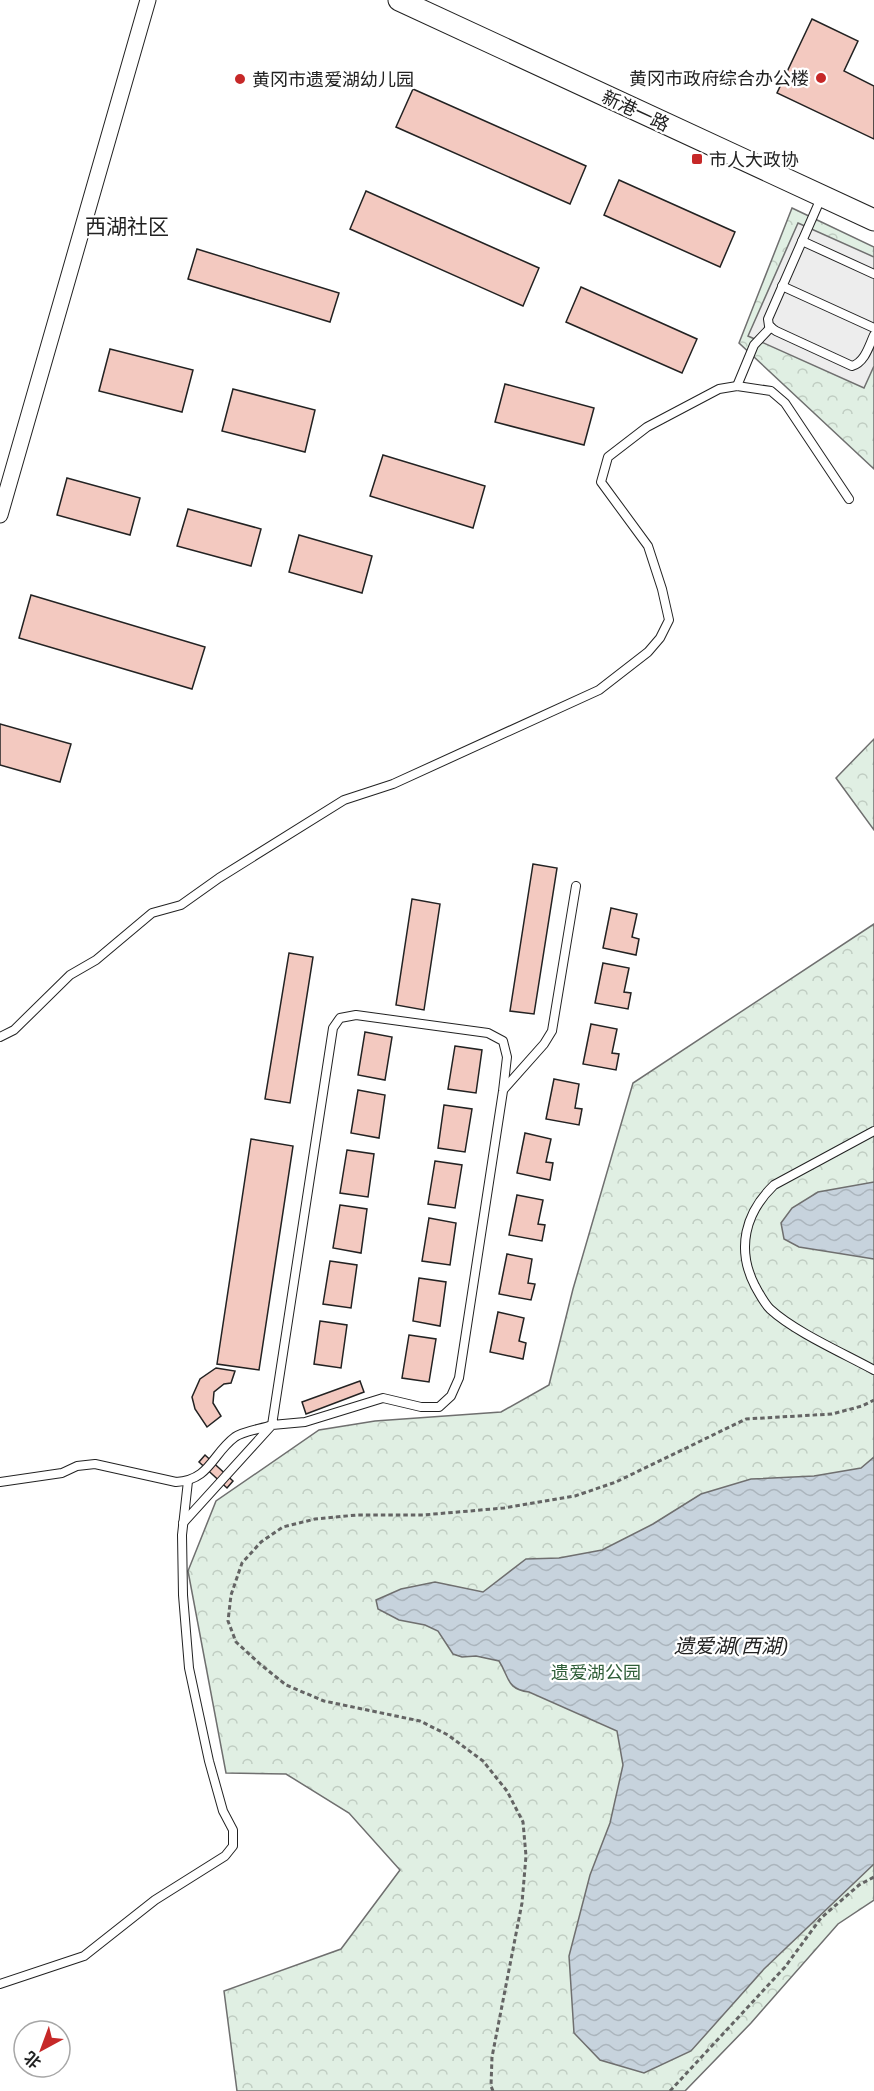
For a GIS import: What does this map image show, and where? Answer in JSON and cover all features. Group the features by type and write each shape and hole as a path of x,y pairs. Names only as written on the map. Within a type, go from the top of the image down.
{"main road":[{"name":"新港一路","path":"399,0 874,220"}],"street":[{"path":"0,515 148,0"}],"lane":[{"path":"822,196 768,319 771,327 852,366 862,360 874,335"},
{"path":"802,241 874,274"},
{"path":"782,286 874,328"},
{"path":"737,386 754,345 771,327"},
{"path":"0,1037 14,1030 70,975 96,960 152,913 181,905 219,878 344,800 393,784 599,690 648,652 660,638 669,620 662,588 648,546 601,482 608,457 647,427 719,389 737,386 771,391 786,404 849,499"},
{"path":"503,1091 544,1044 552,1031 576,886"},
{"path":"0,1482 62,1473 77,1466 95,1464 176,1482 188,1481 201,1475 236,1437 272,1425 305,1422 383,1398 421,1407 439,1407 451,1396 459,1378 507,1057 502,1041 488,1032 356,1015 340,1018 333,1028 272,1425 183,1522"},
{"path":"874,1131 774,1185 756,1207 745,1231 745,1246 748,1271 768,1307 788,1323 874,1370"},
{"path":"0,1984 84,1956 155,1900 225,1856 233,1846 233,1830 223,1811 209,1761 189,1668 183,1595 183,1522 188,1481"}],"path":[{"path":"493,2091 491,2086 492,2056 522,1903 526,1856 523,1822 507,1791 483,1761 448,1735 420,1721 324,1701 286,1685 236,1642 228,1622 231,1595 242,1563 261,1542 283,1527 315,1519 357,1515 423,1515 504,1508 575,1496 616,1482 746,1419 832,1414 874,1400"},
{"path":"670,2091 785,1967 821,1918 859,1885 874,1877"}],"green space":[{"path":"792,208 874,247 874,469 739,343"},
{"path":"874,739 874,830 836,778"},
{"name":"遗爱湖公园","path":"874,924 874,1900 838,1924 751,2023 685,2091 237,2091 224,1991 341,1949 400,1870 349,1813 286,1774 226,1773 188,1571 216,1501 319,1430 375,1421 501,1412 549,1385 573,1289 633,1083"}],"shaded area":[{"path":"798,223 874,257 874,366 864,388 748,336"}],"water":[{"path":"874,1182 874,1259 799,1247 784,1239 781,1223 792,1208 818,1192"},
{"name":"遗爱湖(西湖)","path":"874,1457 874,1864 764,1969 691,2051 644,2073 600,2060 574,2033 569,1956 590,1875 610,1823 623,1765 617,1731 516,1688 510,1682 499,1661 453,1654 438,1631 425,1625 399,1620 378,1609 376,1600 401,1589 435,1582 483,1592 526,1559 559,1558 602,1550 653,1524 701,1494 751,1479 814,1476 861,1468"}],"building":[{"name":"黄冈市政府综合办公楼","path":"812,19 858,41 844,71 874,86 874,139 777,93"},
{"path":"413,89 586,166 570,204 396,127"},
{"path":"619,180 735,232 720,267 604,215"},
{"path":"366,191 539,268 523,306 350,229"},
{"path":"197,249 339,293 330,322 188,279"},
{"path":"581,287 697,339 682,373 566,322"},
{"path":"110,349 193,370 182,412 99,391"},
{"path":"505,384 594,408 584,445 495,422"},
{"path":"233,389 315,410 305,452 222,431"},
{"path":"383,455 485,486 473,528 370,496"},
{"path":"67,478 140,498 130,535 57,515"},
{"path":"188,509 261,529 251,566 177,546"},
{"path":"299,535 372,556 362,593 289,572"},
{"path":"31,595 205,647 192,689 19,638"},
{"path":"0,724 71,744 60,782 0,765"},
{"path":"533,864 557,868 534,1014 510,1011"},
{"path":"412,899 440,904 424,1010 396,1005"},
{"path":"611,908 637,914 632,937 639,939 636,955 603,948"},
{"path":"289,953 313,957 290,1103 265,1099"},
{"path":"603,963 629,968 624,992 631,993 628,1009 595,1003"},
{"path":"591,1024 617,1029 612,1053 619,1054 616,1070 583,1064"},
{"path":"365,1032 392,1037 385,1080 358,1075"},
{"path":"455,1046 482,1050 476,1093 448,1089"},
{"path":"554,1079 579,1084 575,1108 582,1109 579,1125 546,1119"},
{"path":"358,1090 385,1095 379,1138 351,1133"},
{"path":"444,1105 472,1109 465,1152 438,1148"},
{"path":"525,1133 551,1139 546,1162 553,1163 550,1180 517,1173"},
{"path":"251,1139 293,1146 259,1370 217,1364"},
{"path":"347,1150 374,1154 368,1197 340,1193"},
{"path":"435,1161 462,1165 455,1208 428,1204"},
{"path":"517,1195 543,1200 538,1224 545,1225 542,1241 509,1235"},
{"path":"340,1205 367,1209 361,1253 333,1248"},
{"path":"429,1218 456,1223 450,1265 422,1261"},
{"path":"507,1254 532,1259 528,1283 535,1284 531,1300 499,1294"},
{"path":"330,1261 357,1265 351,1308 323,1304"},
{"path":"419,1278 446,1282 440,1326 413,1321"},
{"path":"498,1312 524,1318 519,1341 526,1343 523,1359 490,1352"},
{"path":"320,1321 347,1325 341,1368 314,1364"},
{"path":"409,1335 436,1339 429,1382 402,1378"},
{"path":"216,1368 235,1371 231,1383 224,1384 214,1392 213,1403 221,1416 207,1427 195,1409 192,1397 200,1379"},
{"path":"360,1381 364,1392 306,1414 302,1402"},
{"path":"205,1455 233,1481 227,1488 199,1462"}],"place":[{"name":"黄冈市政府综合办公楼","path":"821,78"},
{"name":"黄冈市遗爱湖幼儿园","path":"240,79"},
{"name":"市人大政协","path":"697,159"}],"district":[{"name":"西湖社区","path":"127,225"}]}
